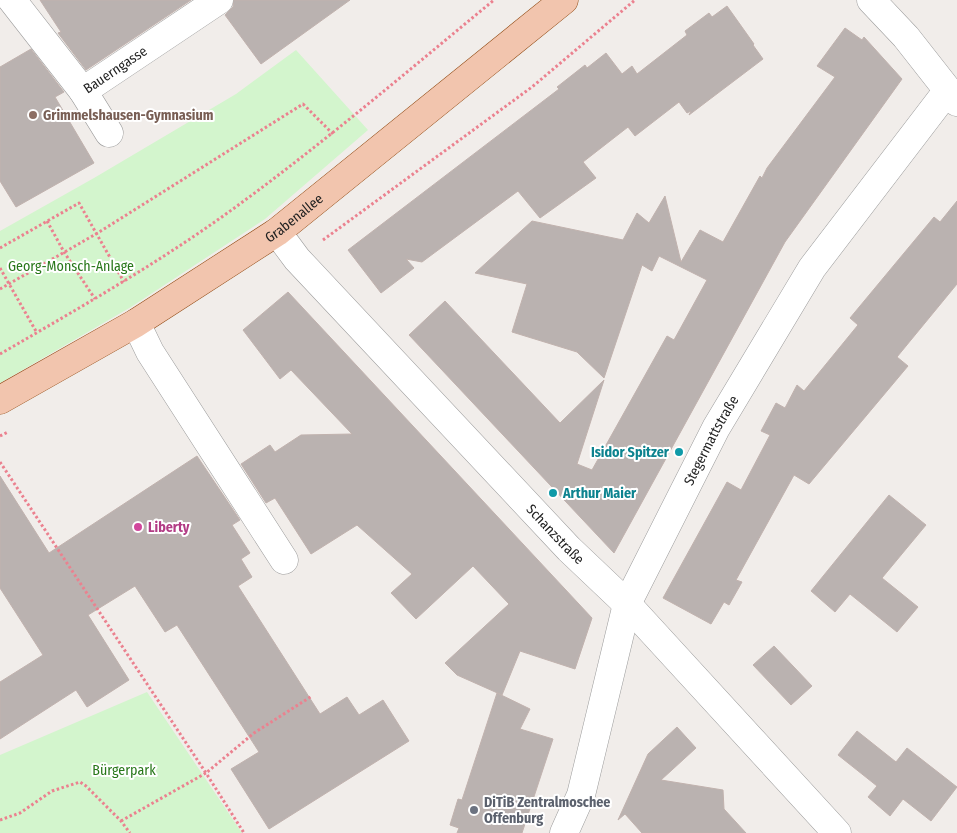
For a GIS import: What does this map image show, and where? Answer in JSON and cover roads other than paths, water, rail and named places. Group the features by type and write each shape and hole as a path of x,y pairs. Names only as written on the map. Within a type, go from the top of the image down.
{"main road":[{"name":"Grabenallee","path":"0,400 136,323 277,232 564,0"}],"street":[{"name":"Bauerngasse","path":"12,0 83,92 219,0"},
{"path":"871,0 906,38 953,96"},
{"path":"83,92 109,132"},
{"name":"Stegermattstraße","path":"564,833 581,795 627,604 716,428 812,268 953,96"},
{"name":"Schanzstraße","path":"277,232 297,260 569,549 627,604 837,833"},
{"path":"136,323 150,352 284,560"}],"place":[{"name":"Grimmelshausen-Gymnasium","path":"33,115"},
{"name":"Isidor Spitzer","path":"679,452"},
{"name":"Arthur Maier","path":"553,493"},
{"name":"Liberty","path":"138,527"},
{"name":"DiTiB Zentralmoschee Offenburg","path":"474,810"}],"park label":[{"name":"Georg-Monsch-Anlage","path":"71,266"},
{"name":"Bürgerpark","path":"124,770"}]}
